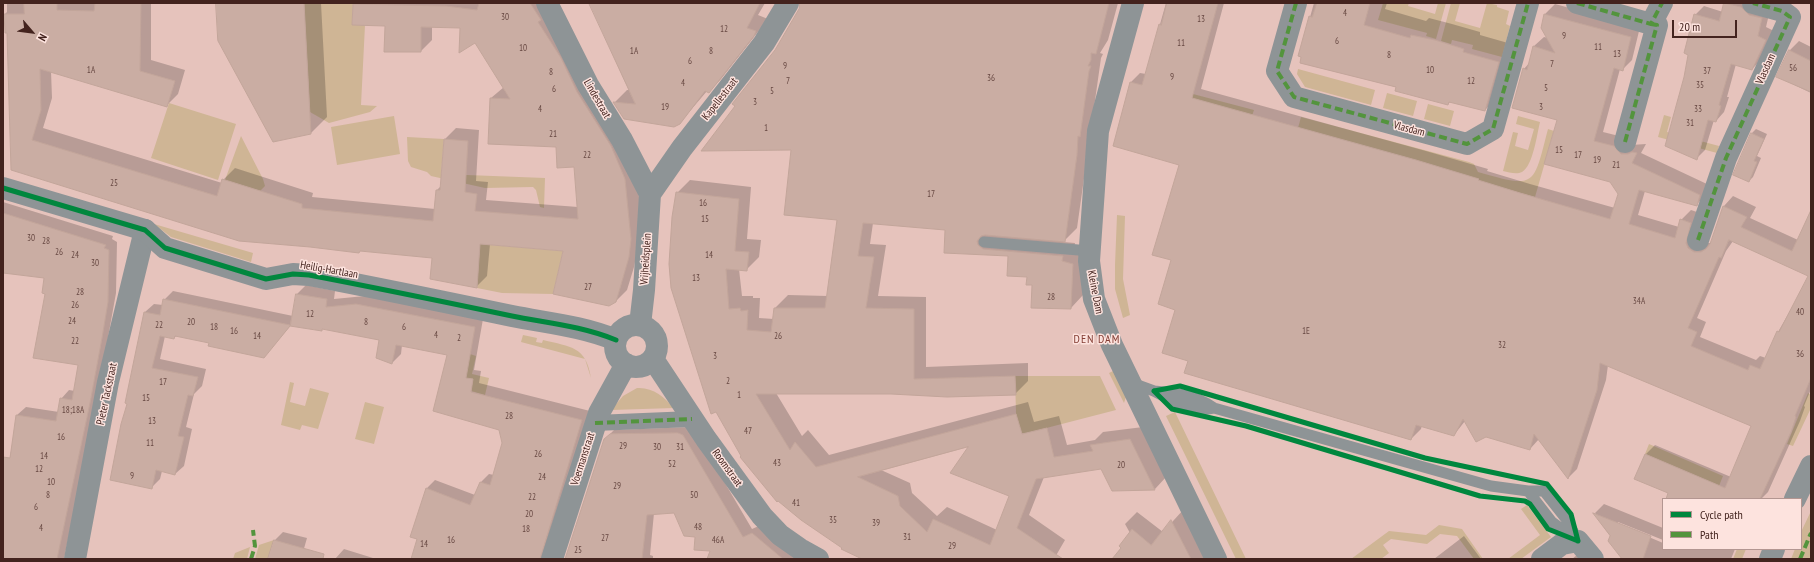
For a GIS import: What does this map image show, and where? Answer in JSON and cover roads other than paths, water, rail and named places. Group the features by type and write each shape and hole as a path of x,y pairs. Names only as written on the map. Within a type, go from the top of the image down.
{"street":[{"name":"Lindestraat","path":"547,3 588,85 622,140 650,194"},
{"name":"Kapellestraat","path":"650,194 682,148 764,43 788,3"},
{"name":"Kleine Dam","path":"1132,3 1098,131 1090,251 1094,299 1105,331 1216,559"},
{"name":"Vlasdam","path":"1296,3 1277,71 1294,97 1467,144 1493,129 1528,3"},
{"path":"1577,3 1657,25 1625,142"},
{"path":"1651,24 1662,3"},
{"name":"Vlasdam","path":"1698,240 1726,158 1790,17 1782,11 1753,3"},
{"name":"Heilig-Hartlaan","path":"3,188 145,230 165,248 266,279 293,274 309,275 576,327 597,332 616,340"},
{"name":"Vrijheidsplein","path":"640,325 644,290 650,194"},
{"name":"Pieter Tackstraat","path":"75,559 108,382 145,230"},
{"path":"640,325 651,330 657,341 657,348 653,359 640,367 626,364 618,356 616,340 618,334 628,326 640,325"},
{"name":"Roomstraat","path":"653,359 692,419 762,516 780,535 818,559"},
{"name":"Voermanstraat","path":"552,559 595,423 608,394 626,364"},
{"path":"595,423 692,419"},
{"path":"1795,498 1811,466"},
{"path":"1542,559 1562,544 1578,541 1593,559"}],"lane":[{"path":"984,242 1090,251"},
{"path":"1130,382 1154,391 1181,405 1201,410 1214,408 1491,486 1528,491 1552,522 1578,541"}],"district":[{"name":"DEN DAM","path":"1097,340"}]}
